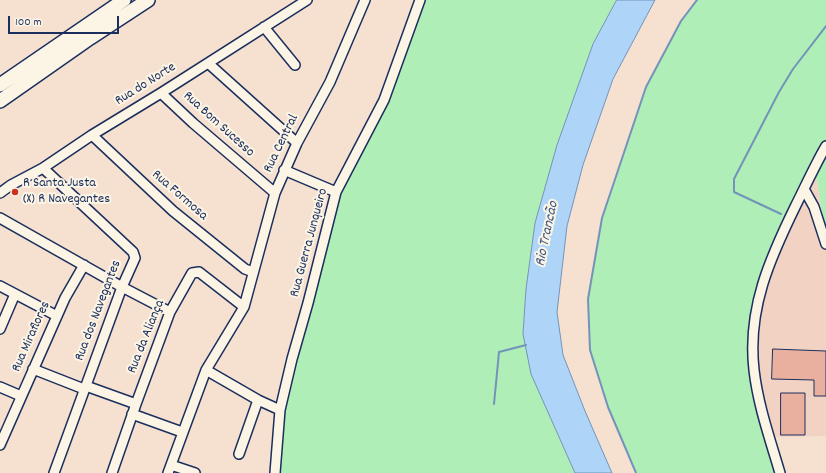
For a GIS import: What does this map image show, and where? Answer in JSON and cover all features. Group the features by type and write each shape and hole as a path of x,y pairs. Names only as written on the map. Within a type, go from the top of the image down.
{"highway":[{"path":"0,85 124,0"},
{"path":"0,102 90,38 148,0"}],"street":[{"name":"Rua do Norte","path":"0,193 11,185 43,168 92,135 308,0"},
{"name":"Rua Central","path":"170,469 182,432 206,370 247,300 253,272 275,193 284,170 296,143 330,82 365,0"},
{"name":"Rua Guerra Junqueiro","path":"275,473 280,410 336,192 384,100 420,0"},
{"path":"264,28 295,65"},
{"path":"208,62 296,143"},
{"name":"Rua Bom Sucesso","path":"161,93 275,193"},
{"name":"Rua Formosa","path":"92,135 173,210 245,269 253,272"},
{"path":"780,473 759,402 754,369 753,343 755,318 759,292 767,268 778,242 826,146"},
{"name":"Rua dos Navegantes","path":"43,168 133,252 135,258 122,287 54,473"},
{"path":"284,170 336,192"},
{"path":"804,189 814,207 826,244"},
{"path":"0,218 122,287 170,312"},
{"name":"Rua Miraflores","path":"0,444 65,298 84,265"},
{"name":"Rua da Aliança","path":"112,473 170,312 192,273 199,272 244,307"},
{"path":"0,286 57,316"},
{"path":"0,329 15,294"},
{"path":"33,369 136,404"},
{"path":"206,370 258,400 280,410"},
{"path":"0,387 21,396"},
{"path":"239,454 258,400"},
{"path":"132,414 182,432"},
{"path":"170,469 195,473"}],"shaded area":[{"path":"813,178 817,179 824,229 826,231 826,436 773,437 759,373 757,350 759,316 764,290 786,235 801,208"}],"green space":[{"path":"420,0 617,0 593,44 535,223 526,289 523,334 556,431 575,473 276,473 280,410 336,192 384,100"},
{"path":"697,0 826,0 826,140 802,180 768,252 753,301 749,331 750,373 775,473 636,473 608,407 590,350 588,299 602,218 646,87 681,21"},
{"path":"826,153 826,231 824,229 817,179 813,178"}],"water":[{"name":"Rio Trancão","path":"617,0 655,0 613,79 583,165 567,226 557,312 563,355 612,473 575,473 531,374 523,334 526,289 535,223 557,145 593,44"}],"building":[{"path":"773,349 826,351 826,396 814,396 814,380 772,379"},
{"path":"781,393 805,393 805,435 781,435"}],"waterway":[{"path":"636,473 608,407 590,350 588,299 602,218 646,87 681,21 697,0"},
{"path":"781,214 734,192 734,179 779,92 793,69 826,26"},
{"path":"494,404 499,352 526,345"}],"place":[{"name":"R Santa Justa (X) R Navegantes","path":"15,192"}]}
